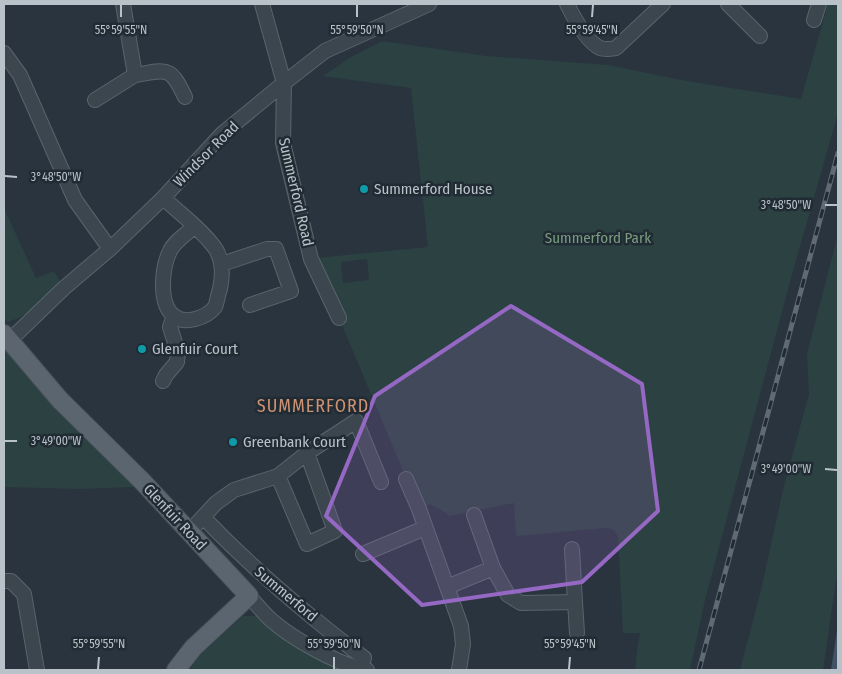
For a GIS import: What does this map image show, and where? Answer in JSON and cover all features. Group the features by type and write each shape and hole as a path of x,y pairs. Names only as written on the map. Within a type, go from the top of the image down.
{"main road":[{"name":"Glenfuir Road","path":"6,337 60,400 142,481 249,596"},
{"path":"176,670 193,648 249,596"}],"street":[{"path":"123,4 135,75"},
{"name":"Summerford Road","path":"262,4 284,83 283,143 311,259 339,318"},
{"name":"Windsor Road","path":"6,337 110,249 163,198 222,134 284,83 325,51 429,4"},
{"path":"567,4 573,16 593,43 607,50 616,48 663,4"},
{"path":"728,4 760,36"},
{"path":"814,20 819,4"},
{"path":"4,53 20,75 75,200 110,249"},
{"path":"95,100 135,75 159,71 168,72 176,78 184,97"},
{"path":"163,198 194,227 216,249 222,264 220,286 215,306 203,316 186,320 174,316 164,303 163,283 166,259 170,249 194,227"},
{"path":"222,264 267,249 276,249 297,290 250,306"},
{"path":"163,381 177,362 178,352 170,327 174,316"},
{"path":"189,532 216,503 234,490 278,476 307,453 356,421 381,482"},
{"path":"278,476 307,544 335,531 307,453"},
{"path":"406,479 461,626 463,644 459,670"},
{"path":"474,515 493,568 508,595 521,603 575,602"},
{"name":"Summerford","path":"203,517 238,553 276,587 364,658 364,670"},
{"path":"363,554 425,528"},
{"path":"572,549 577,633"},
{"path":"446,587 493,568"},
{"path":"4,580 11,581 24,594 37,670"},
{"name":"Glenfuir Road","path":"249,596 270,619 294,637 324,654 364,670"}],"highlighted area":[{"path":"511,306 642,384 658,511 582,582 422,605 326,516 375,396"}],"green space":[{"name":"Summerford Park","path":"828,4 838,4 838,113 791,278 705,600 690,670 635,670 640,633 623,633 618,536 614,530 607,528 516,536 514,503 449,516 430,504 419,509 316,258 428,247 411,88 323,76 351,57 382,41 486,56 608,65 681,80 801,99","holes":["367,259 369,280 343,283 341,262"]},
{"path":"4,208 36,278 54,271 62,285 30,312 7,322 4,317"},
{"path":"838,234 838,567 823,670 740,670 761,590 783,490 809,394 807,354"},
{"path":"4,345 134,487 79,489 4,487"},
{"path":"243,616 263,616 354,670 191,669 197,658"}],"water":[{"path":"838,624 838,670 831,670"}],"railway":[{"path":"699,670 838,153"}],"place":[{"name":"Summerford House","path":"364,189"},
{"name":"Glenfuir Court","path":"142,349"},
{"name":"Greenbank Court","path":"233,442"}],"district":[{"name":"SUMMERFORD","path":"313,406"}]}
